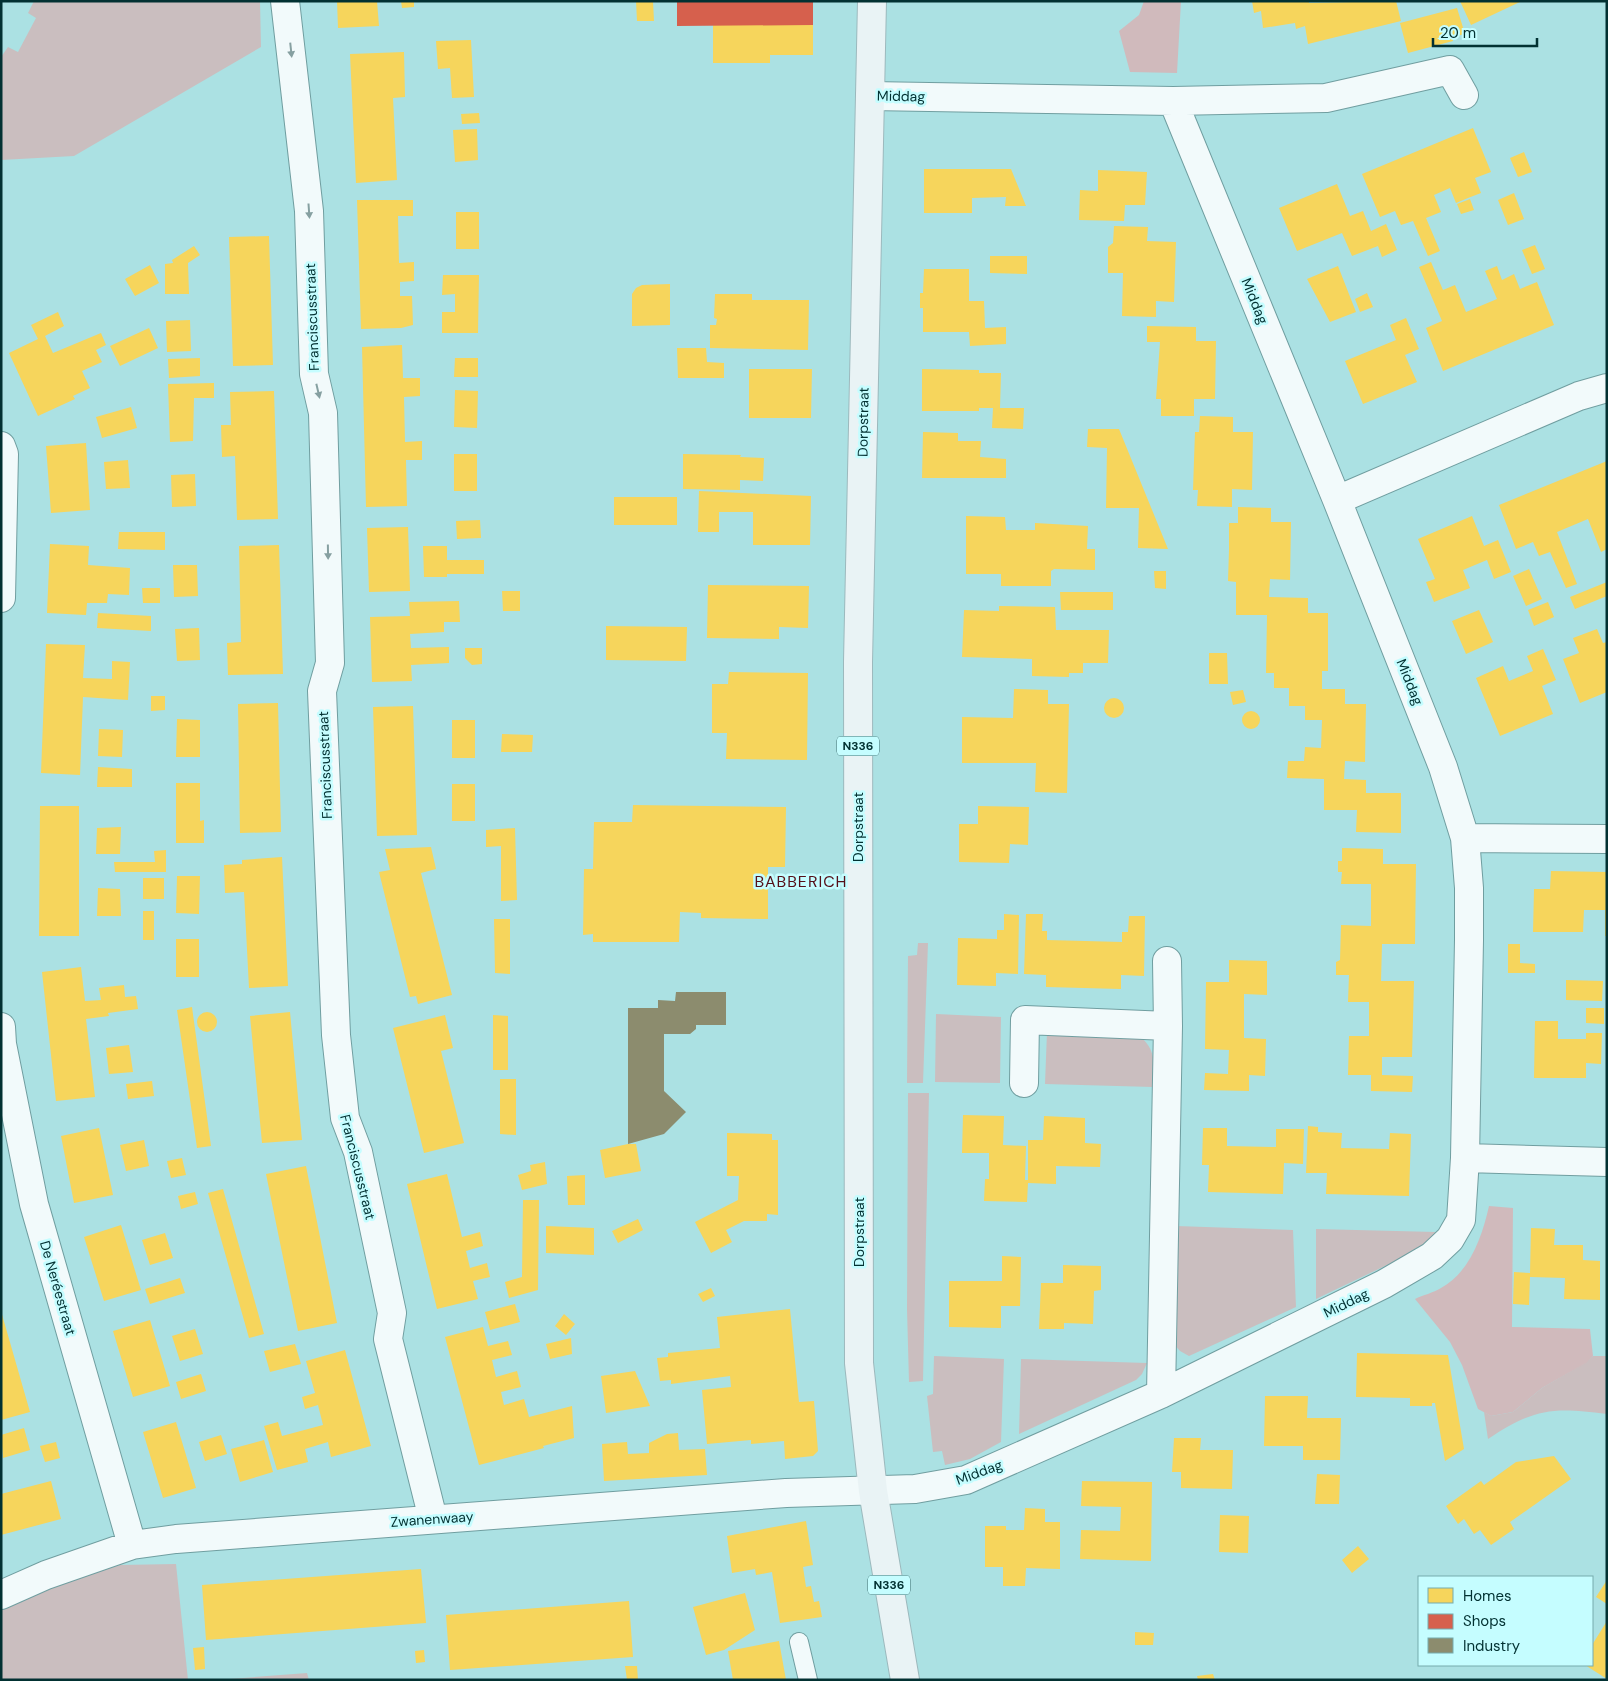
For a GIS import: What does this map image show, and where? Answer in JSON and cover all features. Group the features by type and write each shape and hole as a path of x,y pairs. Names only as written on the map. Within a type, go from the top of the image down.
{"main road":[{"name":"Dorpstraat","path":"872,1 858,672 860,1363 873,1491 905,1680"}],"street":[{"name":"Franciscusstraat","path":"285,1 309,211 314,374 323,413 330,664 322,691 336,1035 345,1118 358,1152 392,1313 388,1339 433,1519"},
{"name":"Middag","path":"870,96 1172,101 1326,98 1450,70 1464,95"},
{"name":"Middag","path":"873,1491 915,1490 966,1480 1161,1394 1384,1284 1440,1250 1450,1239 1461,1220 1465,1158 1469,940 1469,888 1465,838 1444,767 1337,500 1172,101"},
{"path":"1337,500 1579,396 1607,388"},
{"path":"1,446 4,454 1,598"},
{"path":"1465,838 1607,839"},
{"path":"1161,1394 1168,1026 1167,961"},
{"path":"1024,1082 1024,1020 1168,1026"},
{"name":"De Neréestraat","path":"2,1038 34,1204 132,1545"},
{"path":"1465,1158 1607,1162"},
{"name":"Zwanenwaay","path":"1,1595 46,1575 132,1545 176,1539 433,1519 613,1508 786,1493 873,1491"}],"lane":[{"path":"799,1642 808,1680"}],"shaded area":[{"path":"34,1 260,1 261,47 74,156 1,160 1,57 8,47 18,52 36,18 28,13"},
{"path":"1144,1 1181,1 1177,73 1130,72 1119,31 1139,15"},
{"path":"918,943 928,943 923,1083 907,1083 908,956 917,955"},
{"path":"936,1014 1001,1017 1000,1083 935,1082"},
{"path":"1047,1032 1143,1039 1153,1055 1153,1087 1045,1084"},
{"path":"908,1093 929,1093 923,1381 909,1382 907,1309"},
{"path":"1489,1206 1513,1208 1512,1327 1590,1329 1593,1356 1586,1363 1542,1388 1513,1412 1491,1416 1478,1409 1462,1365 1450,1342 1415,1299 1441,1288 1460,1273 1473,1253 1483,1230"},
{"path":"1176,1226 1293,1230 1296,1307 1189,1356 1180,1351 1173,1343"},
{"path":"1316,1229 1436,1232 1425,1246 1316,1299"},
{"path":"934,1356 1004,1359 1001,1442 970,1459 945,1465 942,1451 933,1452 927,1396 933,1394"},
{"path":"1593,1356 1607,1356 1607,1414 1572,1411 1544,1412 1519,1421 1488,1439 1484,1412 1491,1416 1513,1412 1542,1388 1585,1363"},
{"path":"1021,1359 1147,1363 1142,1374 1136,1380 1019,1434"},
{"path":"176,1564 188,1680 1,1680 1,1609 33,1592 120,1565"},
{"path":"307,1673 309,1680 217,1680"}],"building: Homes":[{"path":"337,1 377,1 379,26 338,28"},
{"path":"401,1 414,1 414,7 402,8"},
{"path":"636,1 653,1 654,21 637,21"},
{"path":"1252,1 1309,1 1309,3 1396,1 1401,21 1308,44 1305,26 1296,29 1295,23 1263,28 1261,11 1254,13"},
{"path":"1460,1 1522,1 1471,25"},
{"path":"1457,8 1465,34 1452,37 1453,41 1408,53 1400,23"},
{"path":"713,25 813,25 813,55 770,55 770,63 713,63"},
{"path":"471,40 474,97 452,98 450,68 438,69 436,41"},
{"path":"404,52 405,97 393,98 397,180 356,183 350,54"},
{"path":"479,113 480,123 462,124 461,114"},
{"path":"1473,128 1491,172 1475,178 1481,193 1456,203 1450,188 1434,195 1441,212 1426,218 1440,251 1428,256 1413,221 1401,225 1395,211 1380,217 1362,174"},
{"path":"477,129 478,160 455,162 453,130"},
{"path":"1524,152 1532,172 1518,177 1510,158"},
{"path":"924,169 1011,169 1026,206 1005,206 1006,197 972,198 972,213 924,213"},
{"path":"1098,170 1147,172 1145,205 1125,205 1124,221 1079,220 1080,190 1098,191"},
{"path":"1337,184 1350,216 1363,211 1371,231 1386,224 1397,250 1382,257 1378,246 1352,256 1342,233 1297,251 1279,208"},
{"path":"1514,193 1524,219 1508,225 1498,200"},
{"path":"1470,199 1474,210 1461,214 1457,204"},
{"path":"357,200 413,200 413,216 398,216 399,263 414,262 414,281 400,282 400,296 412,296 413,325 401,328 361,329"},
{"path":"456,212 479,212 479,249 456,249"},
{"path":"1114,226 1148,227 1147,241 1176,242 1174,302 1156,301 1156,317 1122,316 1123,273 1108,273 1108,247 1113,243"},
{"path":"269,236 273,365 233,366 229,237"},
{"path":"1535,245 1545,269 1532,274 1522,250"},
{"path":"194,246 200,255 188,263 189,294 165,294 165,264 173,263 172,260"},
{"path":"990,256 1027,256 1027,274 990,273"},
{"path":"1431,262 1443,290 1455,285 1466,312 1497,299 1485,271 1497,266 1502,280 1514,274 1520,289 1537,282 1554,325 1443,371 1426,328 1442,321 1419,267"},
{"path":"150,265 159,283 135,296 125,279"},
{"path":"1338,266 1356,312 1330,322 1307,279"},
{"path":"924,269 969,269 969,301 984,301 985,328 1006,327 1006,344 970,346 969,332 923,332 923,308 920,308 920,293 923,293"},
{"path":"443,275 479,275 478,333 442,333 442,312 455,312 455,294 442,295"},
{"path":"670,284 670,325 632,326 632,294 636,288 642,285"},
{"path":"1367,293 1373,307 1360,312 1355,299"},
{"path":"715,294 752,294 752,300 809,300 808,350 710,348 710,325 716,325 717,319 714,318"},
{"path":"58,312 64,326 45,336 53,353 101,333 106,345 96,350 102,362 82,371 90,388 73,396 75,399 38,416 9,353 38,339 31,325"},
{"path":"1406,318 1419,349 1405,355 1417,382 1363,404 1345,361 1396,340 1390,325"},
{"path":"190,320 191,351 167,352 166,321"},
{"path":"1147,326 1196,327 1196,341 1216,341 1215,399 1194,399 1194,416 1161,416 1161,399 1156,399 1160,342 1147,342"},
{"path":"149,328 158,348 120,366 110,346"},
{"path":"402,345 403,378 420,378 420,396 404,397 405,442 422,441 422,460 406,460 407,506 366,507 362,347"},
{"path":"677,348 706,348 707,362 724,363 724,378 678,378"},
{"path":"200,358 200,376 169,378 168,359"},
{"path":"455,358 478,358 478,377 454,377"},
{"path":"749,369 812,369 811,418 749,418"},
{"path":"922,369 979,370 979,373 1001,373 1000,408 1024,408 1023,429 992,428 993,408 979,408 979,411 922,411"},
{"path":"214,383 214,398 194,398 193,441 170,442 168,384"},
{"path":"455,390 478,391 477,428 454,427"},
{"path":"274,391 278,519 237,520 235,456 222,457 221,425 231,425 230,392"},
{"path":"131,407 137,428 102,438 96,417"},
{"path":"1200,416 1233,417 1233,432 1253,432 1252,490 1232,489 1232,507 1197,506 1198,490 1193,490 1195,432 1199,432"},
{"path":"1088,429 1119,429 1168,549 1138,548 1139,508 1106,508 1107,448 1087,447"},
{"path":"923,432 958,433 958,441 981,441 980,457 1006,459 1006,478 922,478"},
{"path":"86,443 90,510 51,513 46,446"},
{"path":"454,454 477,454 477,491 454,491"},
{"path":"683,454 741,455 740,457 764,458 763,481 740,480 740,490 683,489"},
{"path":"128,460 130,488 106,489 104,462"},
{"path":"1607,461 1607,549 1601,552 1588,519 1557,532 1577,584 1566,588 1550,552 1539,556 1533,542 1516,549 1499,505"},
{"path":"195,474 196,506 172,507 171,475"},
{"path":"699,491 811,496 810,545 753,545 753,512 719,512 719,532 698,532"},
{"path":"614,497 677,497 677,525 614,525"},
{"path":"1238,507 1271,508 1271,522 1291,522 1290,580 1270,579 1269,597 1308,598 1308,613 1328,613 1328,671 1322,671 1322,689 1345,689 1345,704 1366,704 1365,762 1345,761 1344,779 1366,780 1366,793 1401,793 1401,833 1356,832 1357,810 1324,810 1324,779 1287,778 1288,761 1304,761 1305,747 1321,748 1322,720 1305,720 1305,706 1289,706 1289,688 1274,688 1274,673 1266,673 1267,615 1236,615 1236,582 1228,581 1229,523 1238,523"},
{"path":"966,516 1005,517 1006,530 1035,530 1035,523 1088,526 1087,549 1095,549 1095,570 1054,569 1051,571 1051,586 1001,586 1001,574 966,574"},
{"path":"1472,516 1484,546 1498,540 1511,572 1494,579 1487,560 1463,570 1470,588 1434,602 1426,582 1435,579 1418,539"},
{"path":"480,520 481,538 457,539 456,521"},
{"path":"408,527 410,591 369,592 367,528"},
{"path":"119,532 165,532 165,550 118,549"},
{"path":"50,544 89,546 88,565 130,568 129,595 108,594 107,603 87,603 86,615 47,613"},
{"path":"279,545 283,674 228,675 227,643 241,642 239,546"},
{"path":"423,546 447,546 447,560 484,560 484,574 447,574 447,577 424,577"},
{"path":"173,565 197,565 198,596 174,597"},
{"path":"1529,569 1542,599 1526,606 1513,576"},
{"path":"1154,571 1166,571 1166,589 1155,588"},
{"path":"1607,582 1607,596 1575,609 1570,597"},
{"path":"708,585 809,586 808,628 779,627 779,639 707,638"},
{"path":"142,588 160,588 160,603 143,603"},
{"path":"502,591 520,591 520,611 503,611"},
{"path":"1060,592 1113,592 1113,610 1061,610"},
{"path":"459,601 460,622 444,622 444,632 410,634 411,648 449,647 449,663 411,665 412,681 372,682 370,617 410,616 409,602"},
{"path":"1548,602 1554,617 1534,626 1528,610"},
{"path":"999,606 1055,607 1056,630 1109,630 1108,663 1083,663 1083,673 1069,673 1069,677 1032,676 1032,659 962,657 964,610 999,611"},
{"path":"1479,610 1493,642 1466,654 1452,621"},
{"path":"98,613 151,616 151,631 97,628"},
{"path":"606,626 687,627 686,661 606,660"},
{"path":"199,628 200,660 177,661 175,629"},
{"path":"1597,629 1603,643 1607,642 1607,692 1580,703 1563,659 1579,653 1573,638"},
{"path":"46,644 85,645 83,678 112,679 112,661 130,662 128,700 83,697 80,775 41,773"},
{"path":"465,648 482,648 482,664 472,665 465,658"},
{"path":"1543,649 1556,680 1542,686 1553,714 1500,736 1476,678 1503,666 1509,681 1533,671 1527,656"},
{"path":"1209,653 1227,653 1228,684 1209,684"},
{"path":"729,672 808,673 807,760 726,759 727,733 712,733 712,684 728,684"},
{"path":"1014,689 1048,690 1048,704 1069,704 1067,793 1035,792 1036,763 962,763 962,717 1013,718"},
{"path":"1243,690 1246,702 1233,705 1230,692"},
{"path":"151,696 165,696 165,710 151,711"},
{"path":"1114,698 1121,701 1124,708 1121,715 1114,718 1107,715 1104,708 1107,701"},
{"path":"278,703 281,832 240,833 238,704"},
{"path":"413,706 417,835 377,836 373,707"},
{"path":"1251,711 1257,714 1260,720 1257,726 1251,729 1245,726 1242,720 1245,714"},
{"path":"177,719 200,720 200,757 176,757"},
{"path":"452,720 475,720 475,758 452,758"},
{"path":"99,729 123,730 122,757 98,756"},
{"path":"502,734 533,735 532,752 501,752"},
{"path":"98,767 132,769 132,787 97,787"},
{"path":"176,783 200,783 200,821 204,820 204,843 176,843"},
{"path":"452,784 475,784 475,821 452,821"},
{"path":"633,805 786,807 785,867 768,867 768,919 701,918 701,913 680,912 679,942 593,942 593,934 583,935 584,869 593,869 594,822 632,822"},
{"path":"40,806 79,806 79,936 39,936"},
{"path":"978,806 1029,807 1028,845 1010,844 1009,863 959,862 959,824 978,824"},
{"path":"121,827 120,854 96,854 97,828"},
{"path":"515,828 517,900 501,901 501,846 486,847 486,830"},
{"path":"431,847 436,869 421,873 452,995 418,1004 416,996 410,997 379,872 390,870 385,849"},
{"path":"1342,848 1383,849 1383,864 1416,864 1415,944 1382,944 1381,981 1414,981 1412,1057 1382,1057 1382,1075 1413,1076 1412,1092 1371,1091 1371,1075 1348,1075 1349,1036 1369,1036 1369,1002 1348,1002 1349,975 1336,975 1336,962 1340,960 1341,925 1371,926 1371,884 1341,884 1342,872 1338,872 1338,861 1342,861"},
{"path":"166,850 166,872 115,872 114,862 155,862 154,851"},
{"path":"282,857 288,986 249,988 244,892 225,893 224,865 242,864 242,860"},
{"path":"1551,871 1607,872 1607,936 1605,936 1605,910 1584,910 1583,932 1533,932 1534,889 1550,889"},
{"path":"177,876 200,876 199,914 176,913"},
{"path":"143,878 164,878 164,899 143,899"},
{"path":"98,888 120,889 121,916 97,916"},
{"path":"143,911 154,911 154,940 143,940"},
{"path":"1004,914 1019,915 1018,974 996,973 996,986 957,985 958,938 997,939 997,930 1004,930"},
{"path":"1026,914 1043,914 1042,931 1047,931 1047,940 1122,942 1122,932 1128,932 1129,916 1145,916 1144,976 1121,975 1121,989 1046,987 1046,975 1024,974"},
{"path":"494,919 510,919 510,974 495,973"},
{"path":"176,939 199,939 199,977 176,977"},
{"path":"1508,944 1520,944 1520,963 1535,964 1535,973 1508,973"},
{"path":"1229,960 1267,961 1267,995 1244,994 1244,1038 1266,1039 1265,1076 1249,1075 1249,1091 1204,1090 1205,1073 1228,1074 1229,1050 1205,1049 1206,982 1229,982"},
{"path":"81,967 85,1001 101,1000 99,988 124,985 125,997 136,996 138,1009 108,1013 109,1016 86,1019 95,1097 56,1101 42,972"},
{"path":"1566,980 1603,981 1602,1001 1566,1000"},
{"path":"192,1007 211,1146 197,1148 177,1010"},
{"path":"1586,1008 1604,1008 1604,1024 1586,1023"},
{"path":"207,1012 214,1015 217,1022 214,1029 207,1032 200,1029 197,1022 200,1015"},
{"path":"290,1012 302,1140 262,1143 250,1016"},
{"path":"445,1015 453,1048 441,1051 464,1143 424,1153 393,1028"},
{"path":"493,1015 508,1016 508,1070 493,1070"},
{"path":"1535,1021 1558,1021 1558,1039 1586,1039 1586,1033 1602,1033 1601,1064 1586,1063 1586,1078 1534,1078"},
{"path":"129,1045 133,1072 109,1074 106,1048"},
{"path":"500,1079 516,1079 516,1135 500,1134"},
{"path":"152,1081 154,1096 128,1099 126,1084"},
{"path":"963,1115 1004,1116 1003,1145 1026,1146 1025,1180 1028,1180 1028,1140 1043,1140 1044,1116 1085,1118 1085,1143 1101,1144 1100,1167 1056,1166 1056,1184 1028,1183 1027,1202 984,1201 985,1179 989,1179 989,1153 962,1153"},
{"path":"1308,1126 1318,1127 1318,1132 1342,1133 1341,1148 1389,1149 1390,1133 1411,1134 1409,1196 1326,1194 1327,1173 1306,1173"},
{"path":"99,1128 113,1195 74,1203 61,1136"},
{"path":"1203,1128 1227,1128 1227,1146 1276,1147 1276,1129 1304,1129 1303,1164 1284,1163 1283,1194 1208,1192 1209,1165 1202,1165"},
{"path":"727,1133 772,1134 772,1140 778,1140 778,1215 767,1214 767,1221 744,1221 726,1230 732,1242 711,1253 695,1222 738,1200 739,1176 727,1176"},
{"path":"144,1140 149,1166 126,1171 120,1145"},
{"path":"636,1144 641,1171 605,1178 600,1150"},
{"path":"182,1158 186,1175 171,1178 167,1161"},
{"path":"545,1162 547,1184 522,1190 518,1175 531,1171 530,1165"},
{"path":"306,1166 337,1323 298,1331 266,1174"},
{"path":"447,1174 462,1237 480,1232 483,1246 466,1251 470,1268 487,1263 490,1277 473,1281 478,1299 437,1309 407,1184"},
{"path":"585,1175 585,1205 568,1205 567,1176"},
{"path":"223,1189 264,1334 249,1338 208,1193"},
{"path":"195,1192 198,1204 181,1209 178,1196"},
{"path":"523,1200 539,1200 538,1290 509,1298 505,1282 522,1277"},
{"path":"638,1219 643,1230 618,1243 612,1231"},
{"path":"121,1225 141,1290 104,1301 84,1237"},
{"path":"546,1226 594,1228 594,1255 546,1253"},
{"path":"1531,1228 1555,1229 1554,1245 1583,1245 1583,1260 1600,1261 1600,1300 1564,1299 1565,1278 1530,1277 1529,1305 1513,1304 1514,1272 1530,1273"},
{"path":"165,1233 173,1258 150,1265 142,1240"},
{"path":"1002,1256 1021,1257 1020,1306 1001,1306 1001,1328 949,1327 949,1281 1002,1281"},
{"path":"1063,1265 1101,1266 1101,1290 1094,1291 1093,1324 1064,1323 1064,1329 1039,1329 1041,1283 1063,1283"},
{"path":"180,1278 185,1293 150,1304 145,1289"},
{"path":"711,1288 715,1296 703,1302 698,1294"},
{"path":"515,1304 520,1322 490,1330 485,1312"},
{"path":"790,1309 799,1402 814,1401 818,1451 813,1456 785,1459 784,1441 751,1444 751,1440 707,1444 702,1390 731,1387 730,1376 671,1384 671,1380 660,1381 657,1358 668,1357 668,1353 720,1348 717,1317"},
{"path":"1,1311 30,1412 1,1420"},
{"path":"564,1314 575,1324 566,1335 555,1326"},
{"path":"150,1320 170,1386 133,1397 113,1331"},
{"path":"483,1327 488,1346 508,1341 512,1355 492,1360 496,1377 517,1371 521,1387 501,1392 504,1405 524,1399 529,1417 572,1406 574,1438 479,1465 445,1337"},
{"path":"195,1329 203,1354 180,1361 172,1336"},
{"path":"571,1338 572,1354 550,1359 546,1344"},
{"path":"295,1344 301,1364 270,1372 264,1351"},
{"path":"345,1350 371,1446 331,1457 328,1442 305,1449 308,1462 277,1470 264,1426 278,1422 282,1436 323,1425 318,1405 305,1409 302,1397 315,1393 306,1361"},
{"path":"1357,1353 1448,1355 1464,1449 1445,1461 1435,1403 1432,1403 1432,1406 1410,1406 1410,1398 1356,1397"},
{"path":"635,1371 650,1406 606,1413 601,1376"},
{"path":"201,1374 206,1391 181,1399 176,1382"},
{"path":"1265,1396 1308,1396 1307,1418 1341,1418 1340,1460 1303,1460 1303,1446 1264,1446"},
{"path":"176,1422 196,1488 163,1498 143,1432"},
{"path":"24,1428 30,1450 3,1458 1,1435"},
{"path":"678,1433 679,1450 705,1449 707,1475 604,1481 602,1444 627,1442 628,1454 649,1453 649,1443 667,1434"},
{"path":"221,1435 227,1454 205,1461 199,1442"},
{"path":"1174,1438 1201,1438 1200,1450 1233,1450 1232,1489 1181,1488 1181,1472 1172,1472"},
{"path":"264,1440 273,1472 240,1482 231,1449"},
{"path":"56,1442 60,1458 45,1462 40,1446"},
{"path":"1554,1456 1571,1479 1510,1522 1514,1529 1491,1545 1480,1530 1474,1534 1464,1519 1458,1524 1446,1506 1481,1481 1484,1485 1516,1462"},
{"path":"1317,1474 1340,1475 1339,1504 1315,1504"},
{"path":"51,1481 61,1519 1,1535 1,1494"},
{"path":"1082,1481 1152,1482 1151,1561 1080,1559 1081,1530 1120,1531 1121,1507 1081,1506"},
{"path":"1025,1508 1045,1509 1045,1522 1060,1522 1060,1569 1026,1568 1025,1586 1003,1586 1003,1567 985,1567 985,1526 1006,1526 1006,1530 1024,1530"},
{"path":"1220,1515 1249,1516 1248,1553 1219,1552"},
{"path":"806,1521 813,1565 803,1567 806,1587 811,1586 814,1602 819,1601 822,1617 780,1623 772,1572 756,1575 755,1569 732,1573 727,1536"},
{"path":"1358,1546 1369,1559 1352,1573 1342,1560"},
{"path":"421,1569 426,1623 206,1640 202,1585"},
{"path":"1607,1580 1607,1604 1596,1597"},
{"path":"745,1593 755,1630 724,1650 706,1655 693,1607"},
{"path":"629,1601 633,1657 450,1670 446,1615"},
{"path":"1607,1621 1607,1679 1587,1666 1593,1666 1593,1643"},
{"path":"1135,1632 1154,1633 1153,1645 1135,1645"},
{"path":"779,1641 786,1680 733,1680 728,1651"},
{"path":"204,1647 205,1669 195,1670 193,1648"},
{"path":"424,1650 425,1662 416,1663 415,1651"},
{"path":"625,1666 637,1666 638,1680 627,1680"},
{"path":"1213,1674 1215,1680 1198,1680 1197,1676"}],"building: Shops":[{"path":"677,1 813,1 813,25 677,26"}],"building: Industry":[{"path":"676,992 726,992 726,1025 696,1025 696,1029 690,1034 664,1034 664,1091 686,1112 664,1134 628,1144 628,1008 658,1008 658,1000 675,1001"}],"district":[{"name":"BABBERICH","path":"801,881"}]}
